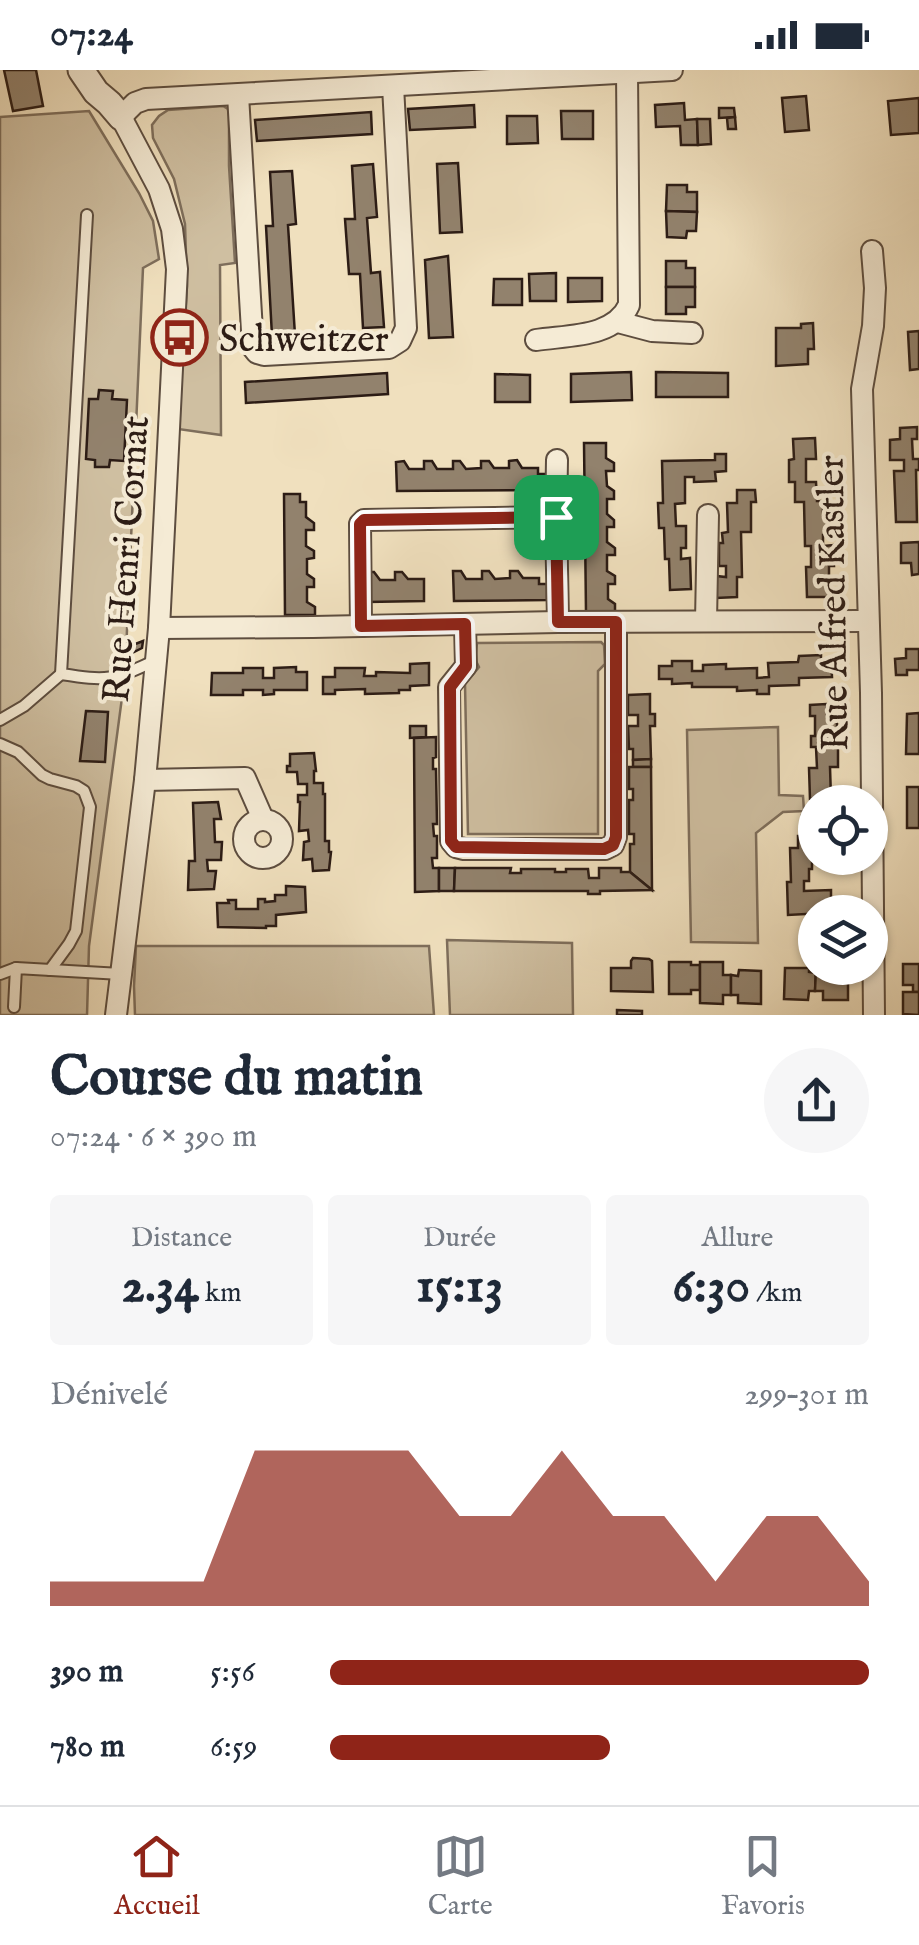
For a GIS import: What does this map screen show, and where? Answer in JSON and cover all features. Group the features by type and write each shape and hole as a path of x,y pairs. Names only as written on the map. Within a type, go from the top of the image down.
{"street":[{"path":"81,70 96,92 122,117 134,102 146,99 672,70"},
{"path":"536,340 598,330 618,322 628,304 627,72"},
{"path":"238,95 253,348 264,355 389,348 400,340 406,328 393,86"},
{"name":"Rue Henri Cornat","path":"116,1015 159,628 177,269 172,229 159,189 122,117"},
{"name":"Rue Alfred Kastler","path":"872,251 876,288 862,389 871,693 874,1015"},
{"path":"618,322 652,331 692,333"},
{"path":"556,460 558,622"},
{"path":"706,621 708,515"},
{"path":"361,626 360,524 364,520 556,517"},
{"path":"159,628 867,621"},
{"path":"465,624 466,666 450,687 451,841 464,849 604,849 613,845 616,837 616,622"},
{"path":"144,780 245,778 263,819"}],"lane":[{"path":"0,720 24,706 61,674 87,215"},
{"path":"61,674 112,679 156,660"},
{"path":"0,744 18,752 50,780 84,791 90,807 76,931 50,970"},
{"path":"14,1007 16,968"},
{"path":"0,974 16,968 122,974"}],"shaded area":[{"path":"223,106 229,116 235,263 220,265 221,435 178,429 187,286 185,224 174,179 153,138 152,125 168,110"},
{"path":"89,111 153,221 159,259 143,268 125,675 89,946 87,1015 0,1015 0,117"},
{"path":"601,642 605,664 598,671 598,834 468,834 465,684 479,667 475,659 477,643"},
{"path":"778,727 779,795 798,796 798,811 783,812 756,833 758,943 691,942 687,730"},
{"path":"447,940 572,943 573,1015 450,1015"},
{"path":"136,946 429,946 434,1015 135,1015"}],"building":[{"path":"4,70 36,70 43,106 13,111"},
{"path":"806,96 809,130 785,132 782,98"},
{"path":"919,98 919,133 891,135 888,101"},
{"path":"684,103 685,120 697,119 698,145 681,145 680,126 656,127 655,105"},
{"path":"474,105 475,127 410,130 408,109"},
{"path":"719,108 734,108 735,117 719,118"},
{"path":"561,111 593,111 593,139 562,139"},
{"path":"371,112 372,134 257,141 255,120"},
{"path":"507,116 537,116 538,143 507,144"},
{"path":"735,117 736,129 728,129 727,118"},
{"path":"697,119 710,119 711,144 698,145"},
{"path":"458,163 462,232 440,233 437,164"},
{"path":"373,164 377,217 367,218 371,273 380,272 384,327 363,328 360,274 349,274 345,219 355,219 352,166"},
{"path":"292,171 296,224 288,225 295,335 272,336 266,226 273,226 270,172"},
{"path":"667,185 687,185 687,192 697,192 697,212 666,211"},
{"path":"666,211 697,212 696,231 687,231 686,238 667,237"},
{"path":"448,256 453,337 429,338 425,260"},
{"path":"666,261 686,261 686,268 695,268 695,287 666,287"},
{"path":"556,273 556,301 530,301 529,274"},
{"path":"568,278 602,278 602,301 568,302"},
{"path":"494,279 522,279 522,305 493,305"},
{"path":"666,287 695,287 695,307 686,307 686,314 666,314"},
{"path":"813,323 814,349 808,349 808,364 776,366 776,328 801,328 801,324"},
{"path":"919,331 919,369 910,370 908,332"},
{"path":"631,372 632,400 571,402 571,374"},
{"path":"656,372 728,373 728,397 656,397"},
{"path":"387,373 388,394 246,403 245,382"},
{"path":"495,374 530,375 530,402 495,402"},
{"path":"99,390 113,391 112,399 127,400 124,461 110,460 109,467 95,467 95,460 86,459 89,399 98,399"},
{"path":"917,427 917,439 912,439 913,459 919,459 917,522 896,522 894,471 904,471 904,460 890,460 890,440 900,439 900,428"},
{"path":"815,438 816,459 806,459 806,482 816,482 817,501 823,501 823,511 828,511 828,535 823,535 823,546 833,545 829,597 807,597 806,567 811,567 811,546 805,546 804,502 795,502 795,482 789,482 793,439"},
{"path":"584,443 606,443 606,458 614,463 614,471 606,471 607,486 614,491 614,499 607,499 607,514 614,520 614,527 607,527 607,542 615,548 615,555 607,555 607,571 615,576 615,584 608,584 608,599 615,604 615,612 586,612"},
{"path":"715,454 726,454 726,471 715,472 716,481 694,482 694,477 685,477 685,503 675,504 676,526 686,526 686,548 681,548 681,559 690,558 691,589 670,590 664,528 659,528 662,461 715,460"},
{"path":"517,460 522,468 538,468 538,474 546,474 546,490 397,491 396,462 404,461 409,469 424,469 424,461 432,461 437,469 453,469 453,461 460,461 466,469 481,468 481,461 489,461 494,468 509,468 509,461"},
{"path":"737,490 755,490 751,532 741,532 742,577 737,577 737,597 716,598 716,576 726,577 726,566 719,566 719,543 723,543 722,533 728,532 727,503 737,503"},
{"path":"284,494 300,494 300,502 306,502 306,517 314,523 314,530 306,530 306,546 314,551 314,558 307,559 307,574 314,579 314,587 307,587 307,602 315,607 315,615 285,615"},
{"path":"919,542 919,574 912,575 911,563 901,563 901,543"},
{"path":"453,571 461,571 466,579 482,579 482,571 489,571 495,579 510,578 510,571 518,571 523,578 539,578 539,584 547,584 547,600 454,601"},
{"path":"367,572 374,572 380,580 395,580 395,572 402,572 408,579 424,579 424,601 367,602"},
{"path":"143,641 142,648 128,655 125,648"},
{"path":"906,649 919,649 919,670 896,675 895,659 906,658"},
{"path":"821,655 821,660 831,659 832,677 799,678 799,685 769,686 769,694 737,691 737,687 692,687 692,683 672,684 672,679 659,679 659,666 672,666 672,661 692,661 692,671 703,671 703,665 757,668 757,678 769,677 768,663 798,662 799,656"},
{"path":"429,663 429,685 410,686 410,690 399,693 365,694 365,689 323,694 323,677 335,677 335,668 365,668 364,676 376,676 376,672 410,673 410,664"},
{"path":"296,667 296,672 307,672 307,690 274,690 274,694 263,695 263,690 243,690 243,695 211,695 212,673 243,673 243,668 263,668 263,678 274,678 274,668"},
{"path":"650,694 650,714 655,714 655,726 650,726 651,759 633,760 628,726 638,726 638,715 628,715 628,695"},
{"path":"826,704 827,715 837,715 837,735 827,736 828,747 838,746 838,767 830,767 831,785 810,785 809,768 817,768 816,747 811,747 815,716 810,716 810,705"},
{"path":"86,711 108,712 105,762 80,761"},
{"path":"919,713 919,754 906,754 907,714"},
{"path":"410,726 426,726 426,737 410,738"},
{"path":"436,737 433,769 437,824 433,824 437,858 432,858 433,868 439,868 439,891 415,892 414,738"},
{"path":"314,753 314,783 323,783 325,841 329,841 331,852 329,870 313,871 312,859 303,860 308,830 299,831 298,795 307,795 307,784 298,784 297,772 287,772 287,766 290,754"},
{"path":"651,759 651,767 633,767 633,760"},
{"path":"629,767 651,767 652,890 630,872 634,834 629,834 629,800 633,800 633,789 629,789"},
{"path":"907,787 919,787 919,828 907,828"},
{"path":"218,802 221,819 214,819 215,842 222,842 221,860 207,860 208,871 216,871 214,889 188,890 189,861 195,861 193,803"},
{"path":"790,848 798,848 798,875 809,875 804,891 831,890 831,895 798,895 798,914 788,915 787,882 791,882"},
{"path":"439,868 455,868 454,891 439,891"},
{"path":"455,868 511,868 510,873 521,873 521,869 588,869 589,878 599,878 599,868 621,868 621,872 630,872 652,890 600,894 454,891"},
{"path":"286,886 305,887 306,912 276,915 276,926 266,928 218,927 217,903 236,900 236,909 258,909 258,899 275,901 275,895 286,895"},
{"path":"633,958 652,961 653,992 611,991 611,968 631,968"},
{"path":"669,962 700,965 700,990 669,994"},
{"path":"700,962 723,962 723,975 731,975 731,995 723,995 723,1004 700,1003"},
{"path":"903,964 919,964 919,992 913,992 913,985 903,985"},
{"path":"785,968 798,968 798,985 815,985 815,991 809,991 808,1000 784,999"},
{"path":"739,970 761,971 761,1004 738,1003 738,995 731,995 731,975 738,976"},
{"path":"815,985 848,985 848,1000 823,1000 823,991 815,991"},
{"path":"903,992 919,992 919,1015 903,1014"},
{"path":"617,1010 642,1011 642,1015 617,1015"}],"place":[{"name":"Schweitzer","path":"180,338"}],"route":[{"path":"556,517 558,622 616,622 616,837 613,845 604,849 456,847 451,841 450,687 466,666 465,624 361,626 360,524 364,520 556,517"}]}
